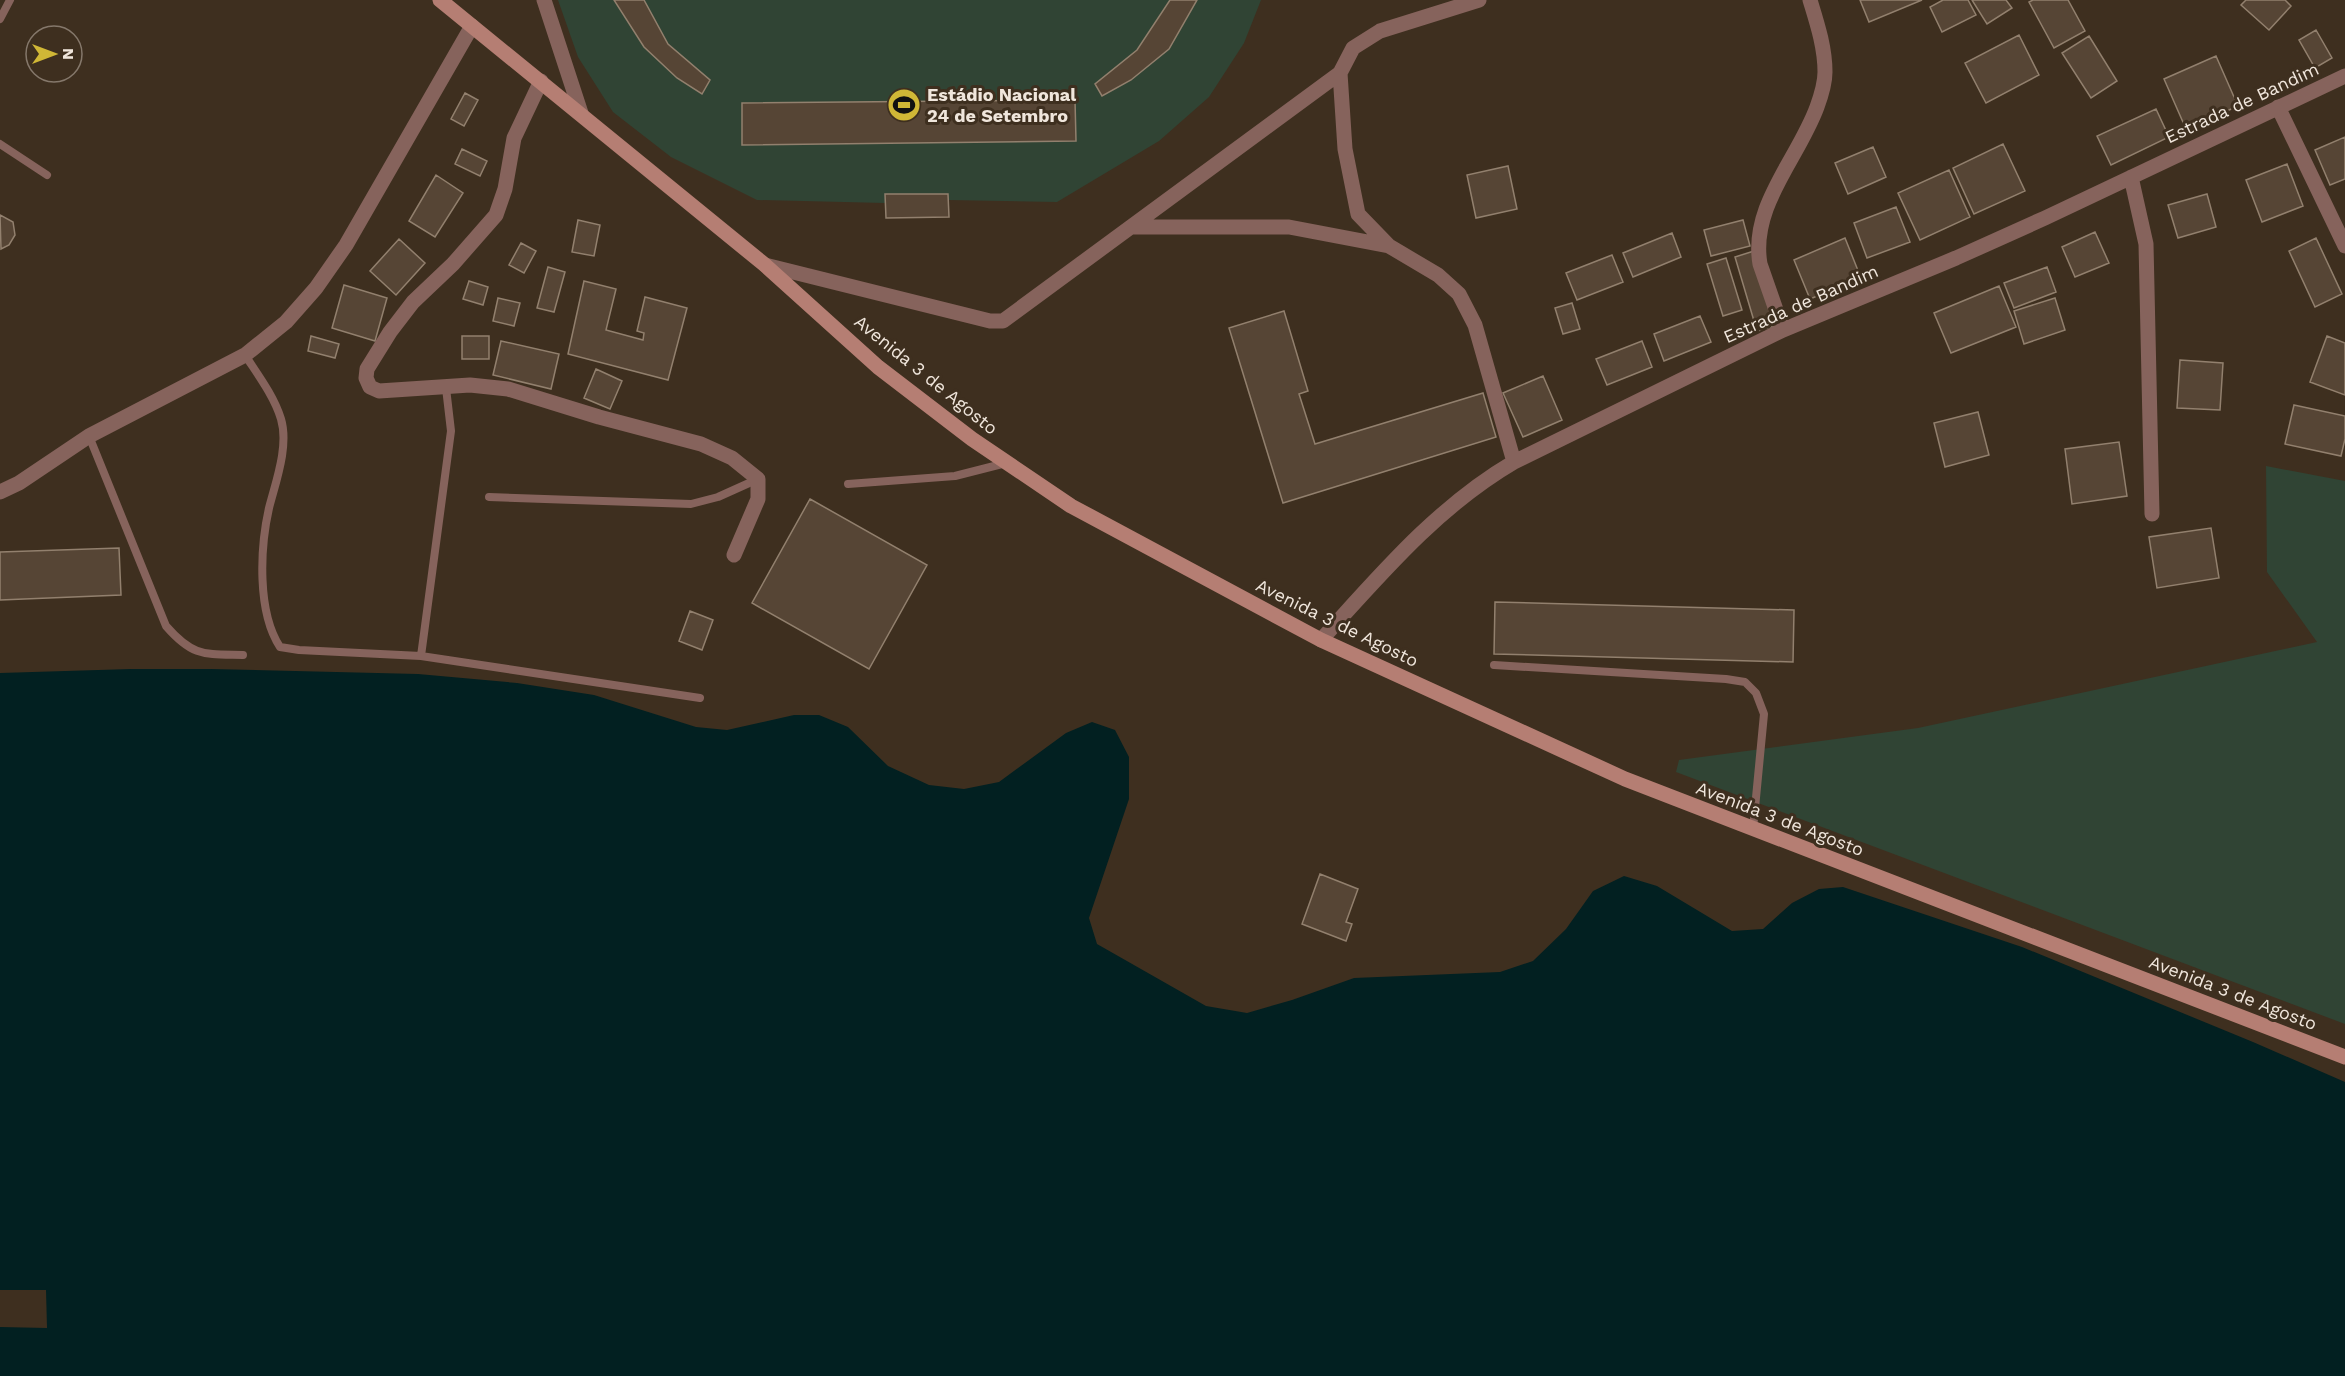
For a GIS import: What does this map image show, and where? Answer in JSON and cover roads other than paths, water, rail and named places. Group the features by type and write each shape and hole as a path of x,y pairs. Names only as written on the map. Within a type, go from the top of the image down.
{"street":[{"name":"Avenida 3 de Agosto","path":"441,0 765,265 878,366 972,439 1071,506 1321,640 1625,779 1752,830 2345,1057"},
{"path":"544,0 581,113"},
{"path":"765,265 990,321 1003,321 1340,73 1353,48 1380,31 1479,0"},
{"path":"1783,330 1760,264 1759,244 1763,220 1770,200 1811,124 1823,92 1825,72 1821,39 1810,0"},
{"path":"0,492 19,483 89,436 245,355 286,322 315,288 346,245 472,26"},
{"path":"1340,73 1345,149 1358,214 1389,246 1438,275 1459,294 1475,325 1514,462"},
{"name":"Estrada de Bandim","path":"1321,640 1401,551 1477,486 1514,462 1783,330 1956,258 2345,76"},
{"path":"541,81 514,138 505,189 496,215 460,257 413,302 390,332 367,369 366,378 370,387 379,391 470,385 508,389 599,417 701,444 732,458 758,479 758,500 734,555"},
{"path":"2278,106 2345,246"},
{"path":"2131,177 2146,244 2152,514"},
{"path":"1132,227 1289,227 1389,246"}],"lane":[{"path":"0,19 10,0"},
{"path":"0,144 47,175"},
{"path":"245,355 268,390 281,420 283,456 268,512 262,571 272,635 280,647 421,656 700,698"},
{"path":"421,656 452,431 446,388"},
{"path":"89,436 166,626 192,650 207,654 243,655"},
{"path":"848,484 955,477 1007,463"},
{"path":"489,497 691,504 718,497 758,479"},
{"path":"1494,665 1745,682 1756,693 1764,714 1752,830"}],"water":[{"path":"131,669 418,674 517,683 594,695 696,727 727,730 794,715 819,715 848,727 888,766 929,785 964,789 999,782 1066,733 1092,722 1115,730 1129,757 1129,799 1089,918 1097,944 1206,1006 1247,1013 1354,978 1500,972 1533,961 1566,929 1593,891 1624,876 1657,886 1732,931 1763,929 1792,903 1819,889 1843,887 2022,947 2345,1082 2345,1376 0,1376 0,673"}],"place":[{"name":"Estádio Nacional 24 de Setembro","path":"904,105"}]}
